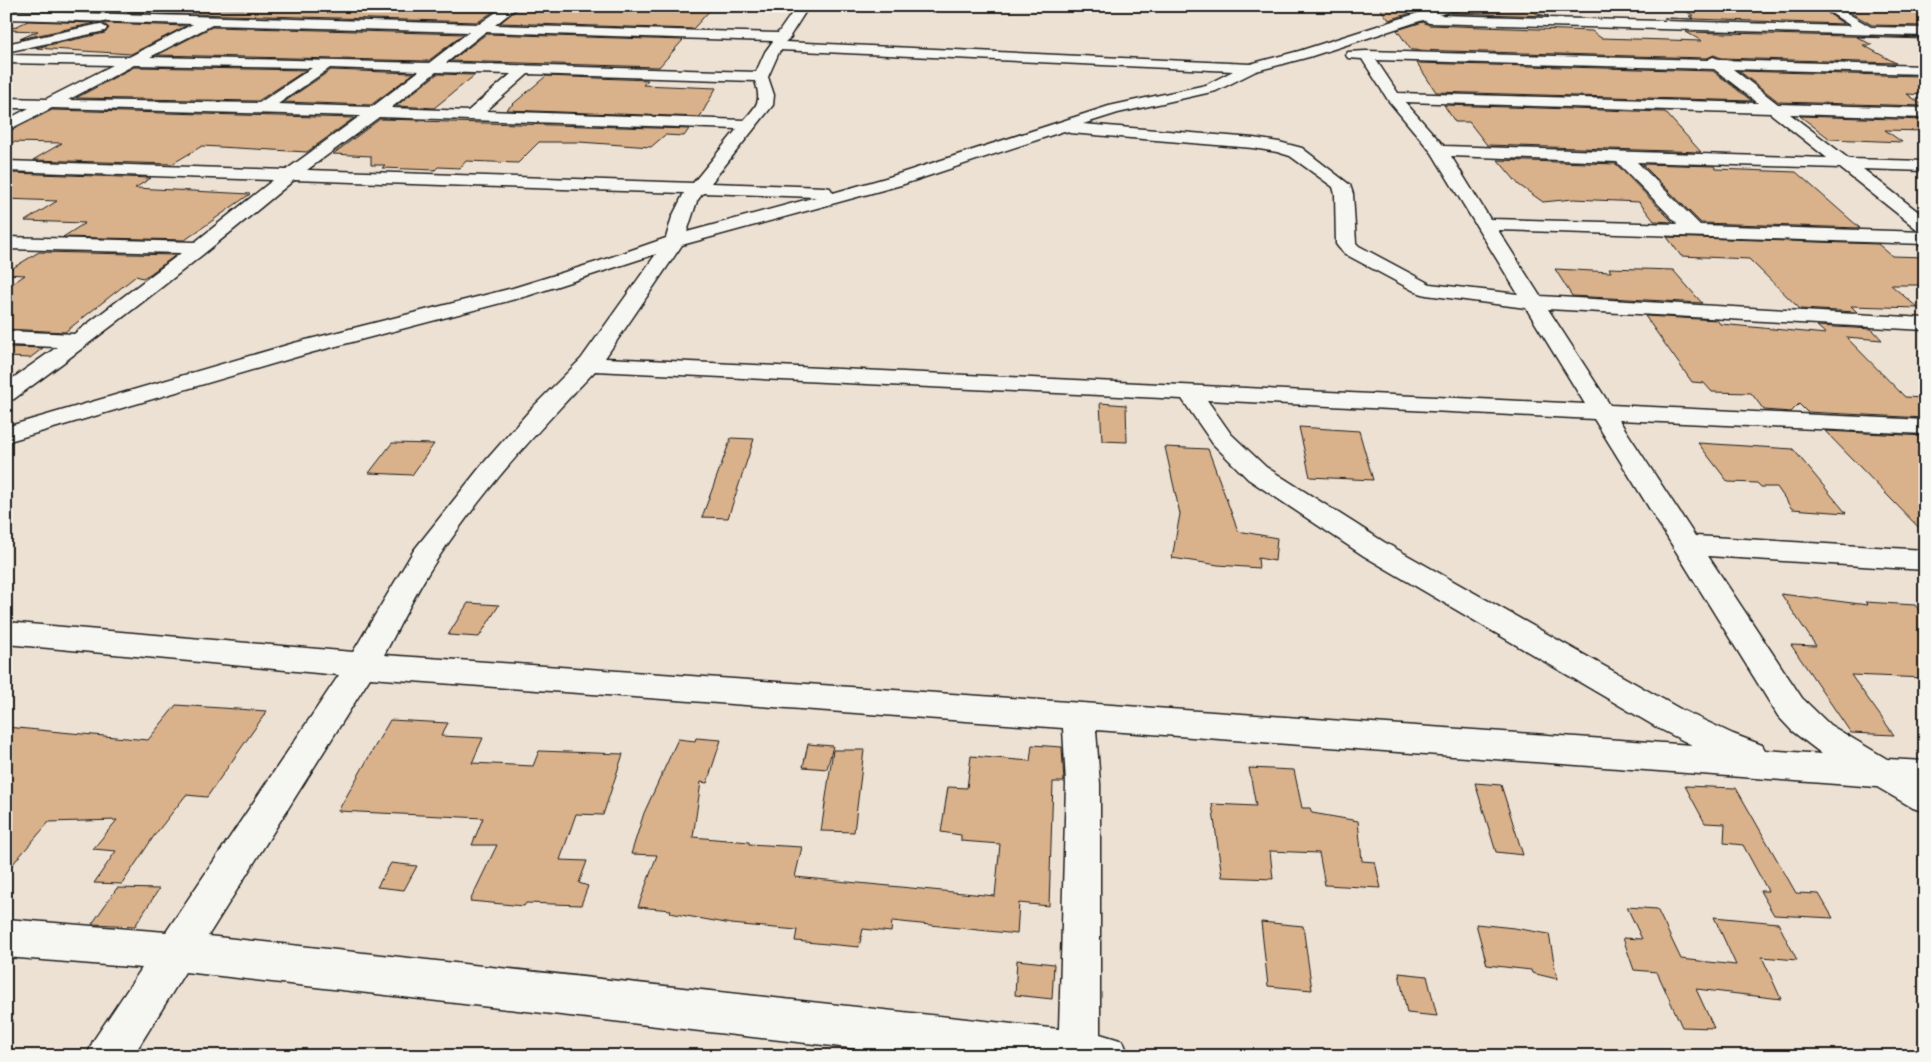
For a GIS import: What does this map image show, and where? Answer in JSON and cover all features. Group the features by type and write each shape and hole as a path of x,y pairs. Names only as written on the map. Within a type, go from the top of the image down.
{"street":[{"path":"6,49 200,6"},
{"path":"6,126 235,6"},
{"path":"6,394 200,248 291,174 376,112 481,28 513,6"},
{"path":"108,1056 362,665 424,557 457,513 540,414 589,364 675,241 681,216 688,200 759,114 767,100 761,77 767,61 803,6"},
{"path":"6,435 302,348 520,292 604,266 675,241 854,193 942,166 1114,109 1211,88 1251,68 1304,54 1454,6"},
{"path":"1826,6 1893,45"},
{"path":"1643,11 1717,63 1925,226"},
{"path":"6,15 481,28 780,42 1251,68"},
{"path":"1412,18 1925,32"},
{"path":"1304,54 1717,63 1925,70"},
{"path":"1366,55 1394,97 1439,151 1532,302 1799,717 1844,752 1885,773 1925,797"},
{"path":"1909,55 1925,64"},
{"path":"6,59 327,64 761,77"},
{"path":"262,108 327,64"},
{"path":"471,116 523,71"},
{"path":"1394,97 1925,113"},
{"path":"6,103 262,108 749,125"},
{"path":"1056,127 1253,142 1279,146 1296,152 1341,185 1344,194 1344,236 1346,244 1352,250 1423,288 1433,291 1532,302 1925,324"},
{"path":"1439,151 1925,166"},
{"path":"1621,156 1694,230"},
{"path":"6,166 854,193"},
{"path":"1485,224 1925,238"},
{"path":"6,243 200,248"},
{"path":"6,338 78,341"},
{"path":"589,364 1925,427"},
{"path":"1188,391 1222,440 1257,473 1358,539 1670,719 1721,744 1780,765"},
{"path":"1687,545 1925,560"},
{"path":"6,633 362,665 1925,776"},
{"path":"6,938 177,952 1089,1055 1083,784 1079,716"}],"building":[{"path":"64,6 245,9 251,6 501,6 478,22 54,10"},
{"path":"521,6 712,8 693,29 500,23"},
{"path":"1378,6 1433,6 1389,20"},
{"path":"1462,6 1529,7 1537,14 1549,16 1450,13 1459,11"},
{"path":"1721,7 1822,9 1844,24 1694,19 1689,16 1694,16 1682,9 1725,10"},
{"path":"1843,8 1925,8 1925,26 1872,25"},
{"path":"28,21 95,23 20,39 38,31 8,30"},
{"path":"1423,22 1429,25 1592,31 1601,38 1702,41 1686,32 1925,38 1925,39 1857,37 1872,45 1863,45 1896,63 1721,58 1714,55 1707,58 1411,50 1397,30"},
{"path":"103,23 186,26 131,54 35,48 105,33 109,28"},
{"path":"212,27 464,34 428,61 157,55"},
{"path":"486,34 683,40 659,67 451,61"},
{"path":"1417,63 1713,71 1752,101 1436,92"},
{"path":"134,67 306,70 258,101 76,98"},
{"path":"331,70 414,73 371,105 284,102"},
{"path":"1739,71 1919,76 1925,79 1925,95 1907,94 1924,106 1779,102"},
{"path":"437,74 475,75 434,108 396,106"},
{"path":"546,76 648,80 643,85 716,88 700,117 506,110"},
{"path":"1444,105 1665,112 1701,152 1487,145 1469,122 1455,122"},
{"path":"52,110 354,118 307,152 202,146 172,164 33,160 62,143 6,142 6,133"},
{"path":"1800,116 1925,120 1925,131 1885,130 1902,142 1830,139"},
{"path":"380,119 689,129 684,136 665,135 651,147 579,142 539,142 518,163 466,161 460,168 438,167 435,170 382,168 385,165 371,165 371,156 333,154"},
{"path":"1498,160 1616,164 1673,222 1654,221 1639,202 1573,199 1543,202 1519,185"},
{"path":"1642,164 1714,166 1716,169 1796,172 1860,228 1701,223"},
{"path":"11,173 151,178 135,188 250,194 185,240 63,237 85,223 25,221 57,201 6,199 6,176"},
{"path":"1667,237 1878,244 1892,256 1925,257 1925,285 1891,285 1918,308 1851,306 1857,312 1800,309 1749,259 1681,256"},
{"path":"39,252 176,255 143,278 136,276 65,332 6,329 6,288 25,275 6,274 6,272"},
{"path":"1609,268 1673,270 1702,303 1572,296 1555,269 1611,272"},
{"path":"1645,316 1717,320 1720,324 1826,334 1817,326 1872,329 1882,340 1846,337 1905,397 1925,398 1925,418 1807,412 1799,404 1791,412 1764,410 1751,393 1712,392 1704,383 1692,382"},
{"path":"6,347 43,348 30,358 6,357"},
{"path":"1100,403 1126,405 1127,442 1102,441"},
{"path":"1299,427 1359,431 1373,480 1310,477"},
{"path":"1825,431 1925,436 1925,534"},
{"path":"731,438 754,439 728,518 702,517"},
{"path":"392,443 434,444 412,475 369,473"},
{"path":"1698,443 1793,449 1846,513 1792,509 1777,487 1761,487 1757,483 1728,482"},
{"path":"1165,447 1208,449 1238,531 1277,538 1275,561 1258,558 1259,568 1218,565 1172,558 1180,514"},
{"path":"1781,594 1868,605 1865,602 1915,605 1925,618 1925,678 1851,675 1894,735 1851,733 1791,645 1816,646"},
{"path":"468,603 499,605 479,637 448,635"},
{"path":"176,705 267,711 207,797 186,795 154,836 122,884 94,883 116,851 93,849 117,820 49,822 6,872 6,727 148,740"},
{"path":"390,720 448,723 441,736 483,738 472,763 533,766 539,751 623,754 603,815 576,814 560,860 587,861 579,883 588,886 581,905 526,903 524,906 470,901 497,845 472,845 483,818 338,811"},
{"path":"696,738 721,740 707,783 701,782 693,837 749,842 749,844 802,847 795,877 995,896 1000,844 961,841 961,835 941,832 948,787 967,788 971,756 1030,761 1032,745 1062,747 1064,782 1053,782 1049,906 1019,903 1017,934 892,921 891,932 863,929 859,947 795,941 797,930 731,924 670,913 671,910 638,907 657,855 631,854 644,813 678,739 695,741"},
{"path":"808,744 833,746 827,769 803,767"},
{"path":"833,750 864,750 854,832 821,831"},
{"path":"1249,768 1294,770 1302,808 1310,808 1312,813 1358,821 1362,861 1375,862 1381,888 1325,885 1319,853 1270,851 1273,879 1222,877 1212,804 1256,806"},
{"path":"1475,783 1501,785 1523,855 1496,852"},
{"path":"1685,786 1736,788 1796,893 1819,894 1833,918 1774,915 1760,891 1768,891 1743,845 1724,843 1725,824 1705,823"},
{"path":"391,863 417,866 404,890 377,887"},
{"path":"117,888 159,889 135,926 92,924"},
{"path":"1627,907 1657,909 1681,959 1736,965 1714,917 1778,923 1797,960 1762,957 1781,999 1696,989 1714,1028 1682,1027 1657,972 1634,970 1623,938 1642,939"},
{"path":"1261,922 1303,926 1312,990 1268,986"},
{"path":"1476,924 1549,934 1557,979 1532,973 1531,970 1487,965"},
{"path":"1017,960 1054,964 1052,999 1015,995"},
{"path":"1399,973 1427,976 1437,1016 1407,1013"}]}
